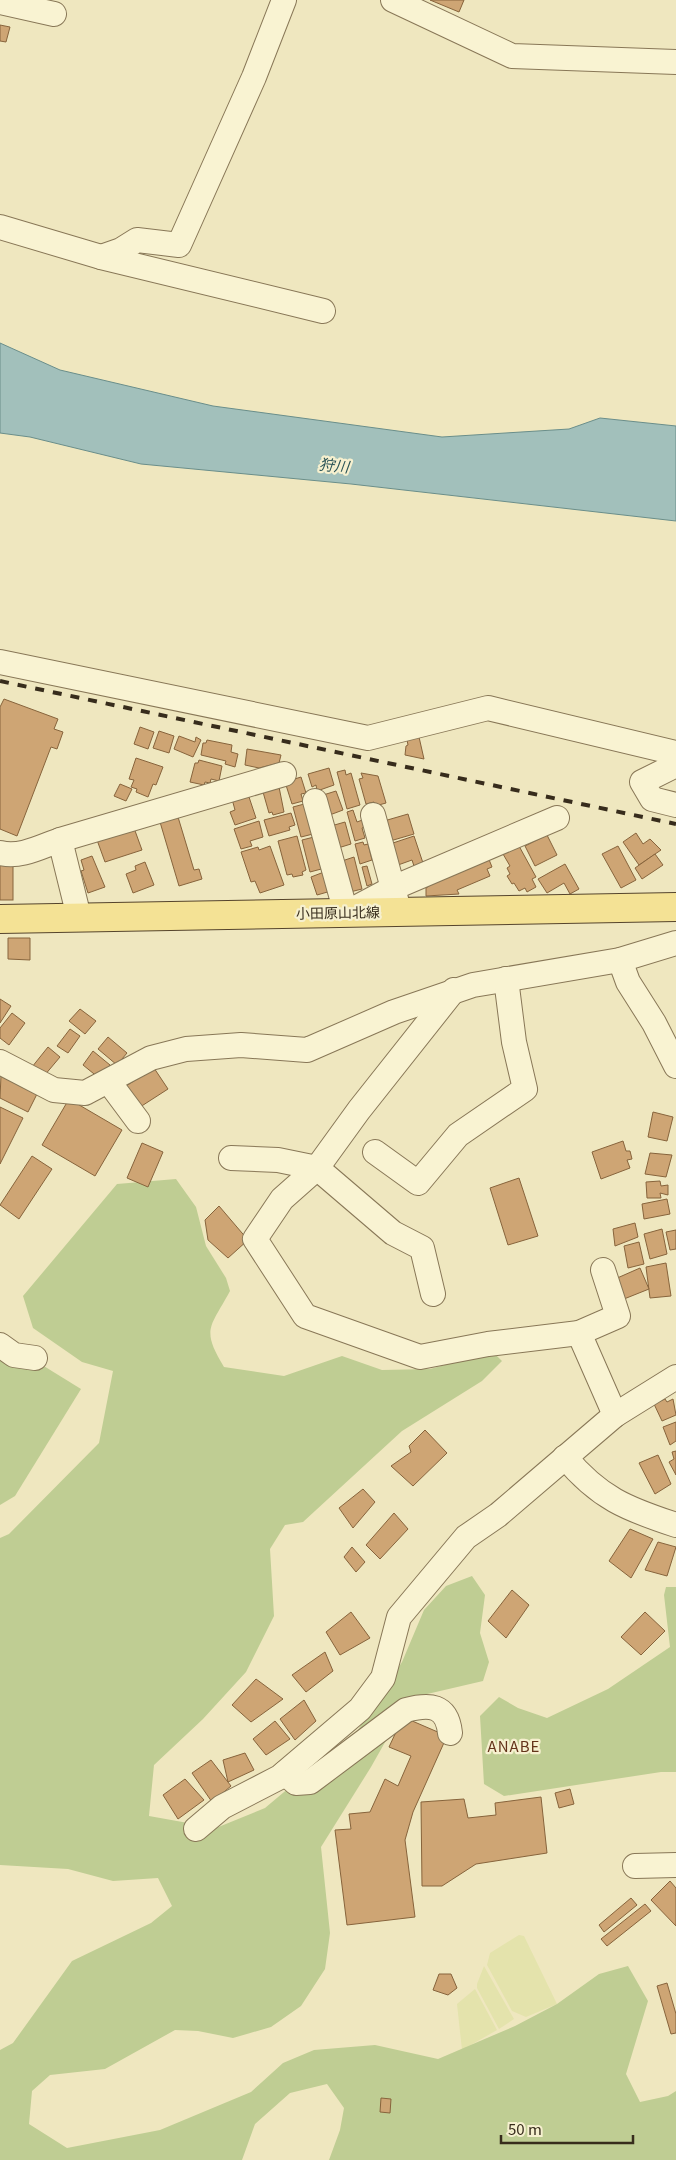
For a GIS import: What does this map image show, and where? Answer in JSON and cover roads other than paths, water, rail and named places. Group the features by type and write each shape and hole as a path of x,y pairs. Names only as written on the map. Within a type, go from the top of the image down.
{"main road":[{"name":"小田原山北線","path":"0,919 346,913 396,899 676,907"}],"street":[{"path":"101,257 121,250 137,240 179,245 254,77 284,0"},
{"path":"392,0 512,56 676,62"},
{"path":"0,2 54,14"},
{"path":"0,227 101,257 323,310"},
{"path":"0,662 368,738 488,708 676,754"},
{"path":"676,764 642,782 652,799 676,805"},
{"path":"0,853 11,856 23,853 60,840 284,774"},
{"path":"315,801 346,913"},
{"path":"373,815 396,899 557,818"},
{"path":"60,840 79,917"},
{"path":"0,1062 54,1090 85,1093 109,1082 150,1058 186,1049 241,1045 307,1050 394,1012 454,990 506,979 564,971 620,960 676,943"},
{"path":"620,960 628,982 654,1023 676,1066"},
{"path":"375,1152 418,1183 458,1135 525,1088 514,1042 506,979"},
{"path":"454,990 359,1110 317,1168 282,1200 255,1240 305,1316 420,1357 488,1344 580,1333 618,1316 603,1270"},
{"path":"109,1082 138,1121"},
{"path":"231,1158 278,1160 317,1168 393,1233 422,1248 433,1294"},
{"path":"580,1333 615,1415"},
{"path":"0,1345 14,1355 35,1358"},
{"path":"196,1829 222,1807 285,1774 360,1709 383,1678 399,1617 466,1537 498,1515 615,1415 676,1377"},
{"path":"565,1457 583,1479 604,1495 642,1514 676,1525"},
{"path":"285,1774 296,1783 310,1782 406,1710 422,1706 439,1709 449,1720 450,1732"},
{"path":"635,1866 676,1865"}],"water":[{"name":"狩川","path":"0,343 60,370 213,406 442,437 569,429 600,418 676,426 676,521 351,484 141,464 30,437 0,433"}],"railway":[{"path":"0,681 676,824"}],"district":[{"name":"ANABE","path":"514,1747"}]}
